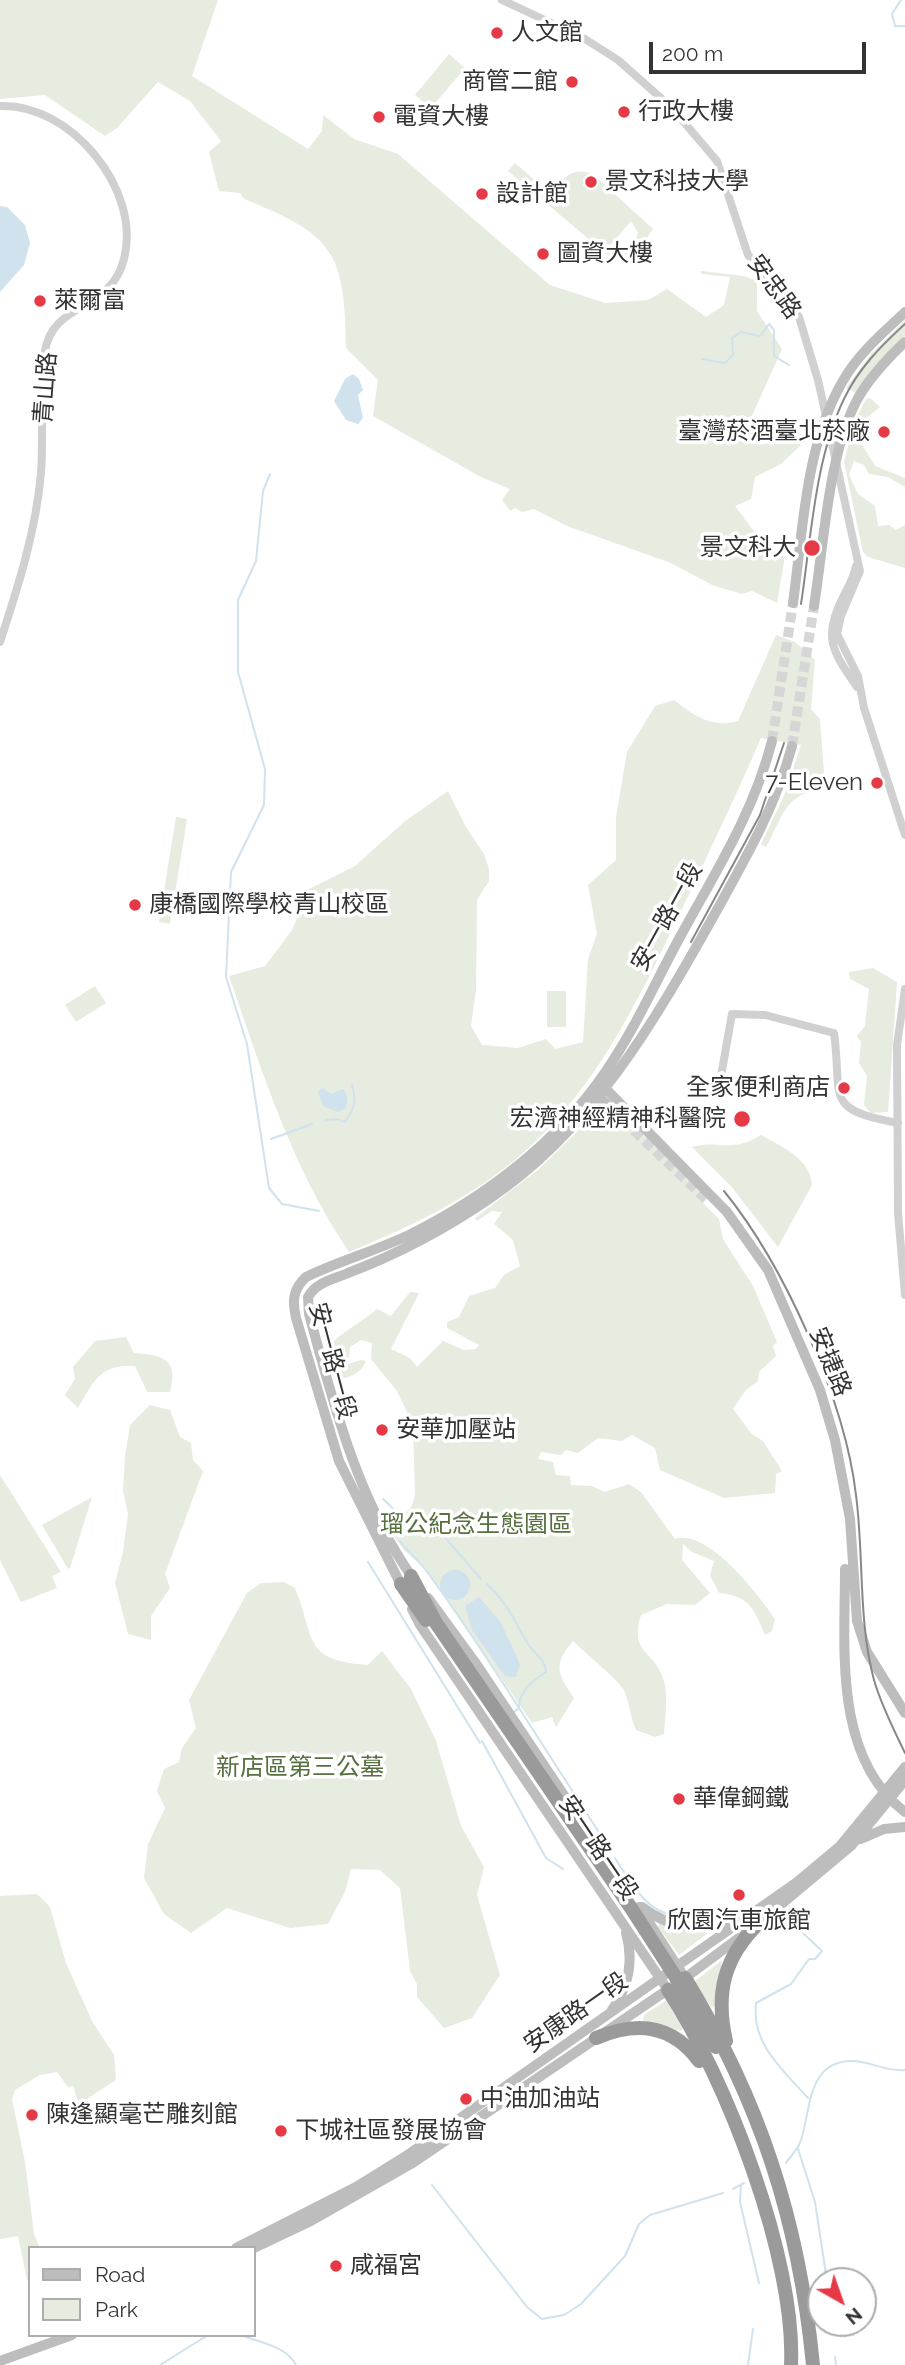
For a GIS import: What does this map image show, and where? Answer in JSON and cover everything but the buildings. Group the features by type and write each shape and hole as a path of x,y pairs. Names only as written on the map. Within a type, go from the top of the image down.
{"highway":[{"path":"406,1580 713,2049 751,2125 805,2292"},
{"path":"734,2065 721,2014 722,1980 737,1947 759,1923"},
{"path":"682,1972 734,2065 772,2160 791,2222 805,2292 813,2365"},
{"path":"664,1984 698,2044 726,2105 757,2187 786,2293"},
{"path":"596,2038 631,2028 654,2028 671,2034 689,2048 726,2105"},
{"path":"713,2049 760,2173 787,2272 791,2365"}],"street":[{"name":"安忠路","path":"502,0 549,20 618,60 671,107 717,161 748,255 785,295 799,317 826,416 860,571 841,615 837,634 840,645 855,668 859,689 905,835"},
{"name":"青山路","path":"0,106 20,105 46,116 71,130 94,153 111,181 122,209 126,237 119,276 99,298 74,310 55,326 45,349 41,474 36,511 0,642"},
{"path":"793,603 807,502 826,416 852,368 905,312"},
{"path":"814,606 836,464 858,400 883,365 905,342"},
{"name":"安一路一段","path":"599,1089 738,833 758,788 772,741"},
{"name":"安一路一段","path":"664,1984 420,1625 406,1580 351,1457 309,1314 308,1297 315,1287 414,1244 534,1164 599,1089 670,993 755,842 777,794 792,746"},
{"path":"905,989 897,1045 898,1213 905,1295"},
{"path":"720,1076 732,1014 765,1015 834,1033 838,1092 842,1103 863,1116 898,1123"},
{"path":"599,1089 623,1120"},
{"name":"安捷路","path":"599,1089 725,1215 768,1270 820,1390 843,1474 850,1519 845,1666 850,1713 865,1758 905,1812"},
{"name":"安捷路","path":"706,1199 725,1215"},
{"name":"安一路一段","path":"472,1204 409,1235 306,1277 299,1283 293,1300 296,1318 338,1461 406,1580 477,1665 682,1972"},
{"name":"安捷路","path":"849,1588 867,1652 905,1713"},
{"name":"安康路一段","path":"682,1972 742,1921 829,1856 894,1794 905,1767"},
{"name":"安康路一段","path":"240,2246 356,2187 406,2156 609,2015 664,1984 759,1923 850,1846 905,1780"},
{"path":"850,1846 874,1832 905,1827"},
{"path":"588,1869 605,1858"},
{"path":"635,1901 657,1917 681,1926 706,1927 742,1921"},
{"path":"609,2015 619,2000 629,1973 630,1948 623,1922"},
{"name":"安康路一段","path":"256,2247 311,2221 411,2164 596,2038 664,1984"},
{"path":"0,2354 52,2337"},
{"path":"0,2361 66,2337"}],"green space":[{"path":"0,0 218,0 192,76 308,149 322,131 323,115 354,139 398,154 550,285 605,303 648,300 667,289 706,317 724,305 730,277 701,274 701,271 744,276 757,281 757,311 782,349 751,418 761,445 790,434 801,445 781,464 755,477 751,499 735,506 767,549 785,556 777,603 752,591 742,594 712,585 671,563 567,526 534,509 522,512 515,508 510,511 502,500 510,489 481,477 373,416 378,380 346,348 342,289 337,268 316,237 298,224 244,199 240,193 219,191 209,152 221,141 190,101 158,82 117,128 105,136 45,95 0,99"},
{"path":"449,54 465,68 431,108 415,95"},
{"path":"515,163 554,197 560,184 569,175 575,172 588,173 595,176 653,229 636,255 631,258 610,257 508,171","holes":["631,221 638,233 634,246 620,252 609,247"]},
{"path":"905,320 905,335 856,393 846,388 871,354"},
{"path":"870,398 880,407 864,420 861,443 875,466 905,478 905,487 888,477 869,474 864,465 854,461 849,475 858,494 875,506 878,526 889,525 896,530 905,525 905,568 868,557 863,552 844,462 854,422 866,399"},
{"path":"776,635 795,642 815,660 811,709 820,719 825,787 801,795 793,801 782,815 766,847 761,844 784,796 801,745 761,738 631,1012 594,1072 573,1100 523,1153 483,1184 418,1221 349,1252 311,1187 295,1153 266,1083 229,976 265,966 292,930 309,889 355,866 404,822 448,791 466,827 484,854 489,869 489,881 477,900 476,990 471,1026 482,1045 518,1048 546,1039 555,1049 583,1042 588,959 597,934 588,885 616,860 616,817 627,752 655,706 674,700 704,720 720,723 738,721"},
{"path":"176,817 187,819 170,924 159,922"},
{"path":"873,968 897,982 888,1112 871,1113 864,1105 867,1076 859,1063 861,1042 857,1036 865,1026 869,989 850,979 849,972"},
{"path":"95,986 106,1003 76,1022 65,1005"},
{"path":"547,991 566,991 566,1027 547,1027"},
{"name":"瑠公紀念生態園區","path":"600,1109 618,1125 627,1116 709,1196 703,1203 719,1219 723,1239 753,1286 777,1342 773,1346 776,1356 759,1372 758,1381 746,1390 733,1409 752,1434 763,1441 782,1471 776,1474 775,1493 724,1498 660,1470 655,1448 632,1435 622,1441 598,1438 578,1453 566,1450 561,1455 541,1452 538,1459 553,1462 556,1475 570,1476 571,1485 592,1486 604,1492 629,1484 641,1492 675,1539 688,1538 702,1543 716,1553 745,1580 775,1619 772,1631 765,1635 754,1611 744,1600 719,1593 710,1575 714,1561 692,1552 683,1544 682,1560 710,1593 695,1605 667,1604 641,1615 638,1628 640,1645 659,1669 666,1692 664,1734 655,1737 636,1730 625,1692 573,1641 562,1656 560,1669 574,1698 556,1727 552,1717 532,1723 423,1565 405,1551 389,1530 412,1506 415,1494 413,1425 397,1391 371,1359 372,1343 361,1340 350,1347 348,1364 366,1361 354,1375 335,1380 327,1349 338,1337 377,1309 391,1316 410,1292 419,1293 391,1349 410,1358 417,1367 443,1341 464,1350 476,1349 479,1345 447,1328 447,1322 459,1317 469,1296 495,1288 504,1275 520,1266 513,1240 494,1224 502,1212 492,1211 477,1221 475,1218 539,1169"},
{"path":"761,1135 801,1160 812,1185 778,1247 731,1186 692,1147 741,1144"},
{"path":"126,1337 134,1353 153,1355 170,1366 170,1392 147,1392 135,1366 123,1366 99,1376 78,1408 65,1395 75,1379 73,1367 95,1341"},
{"path":"150,1405 170,1410 180,1437 191,1443 193,1460 203,1471 165,1574 170,1588 151,1616 151,1640 128,1634 115,1583 123,1552 128,1514 123,1491 130,1425"},
{"path":"0,1475 61,1572 52,1576 57,1588 21,1602 0,1560"},
{"path":"92,1497 70,1568 68,1569 42,1525"},
{"name":"新店區第三公墓","path":"284,1582 295,1588 310,1634 321,1652 332,1658 368,1665 382,1651 411,1689 436,1741 461,1826 484,1867 477,1895 500,1975 472,2018 444,2028 417,1997 417,1984 410,1971 400,1888 380,1870 351,1869 345,1892 328,1924 290,1928 227,1908 191,1933 164,1914 144,1878 148,1844 165,1808 157,1791 164,1769 179,1762 182,1748 196,1728 189,1700 247,1593 261,1583"},
{"path":"37,1894 50,1907 66,1963 92,2021 114,2055 116,2080 79,2104 73,2086 68,2087 57,2072 40,2075 15,2090 12,2099 25,2162 34,2234 39,2246 28,2246 27,2280 18,2236 0,2239 0,1896"},
{"path":"659,1923 708,1933 679,1955 658,1927"},
{"path":"722,1960 715,2005 712,2008 694,1982"},
{"path":"668,1999 683,2029 681,2031 643,2021 644,2015"}],"water":[{"path":"0,206 7,207 25,225 30,243 24,265 0,292"},
{"path":"353,374 359,379 363,390 358,395 363,418 358,424 346,420 334,401 345,379"},
{"path":"322,1088 331,1094 343,1089 348,1098 346,1108 338,1112 323,1106 318,1092"},
{"path":"455,1570 461,1571 469,1579 469,1591 461,1599 455,1600 449,1599 441,1591 440,1585 441,1579 449,1571"},
{"path":"479,1597 501,1623 520,1664 516,1677 505,1676 472,1630 465,1606"}],"waterway":[{"path":"901,0 892,14 895,26 905,26"},
{"path":"702,359 725,363 733,355 732,338 741,332 760,336 769,324 774,330 774,356 789,365"},
{"path":"270,474 263,491 256,561 238,600 238,672 265,769 264,805 231,872 226,977 247,1044 269,1188 282,1204 319,1211"},
{"path":"326,1120 345,1122 354,1105 352,1085"},
{"path":"271,1139 312,1124"},
{"path":"383,1499 404,1519 441,1533 481,1579"},
{"path":"400,1541 425,1569 473,1638 519,1708 514,1712"},
{"path":"368,1562 480,1743"},
{"path":"487,1584 506,1606 545,1667 546,1672 531,1683 521,1696 519,1708 609,1848"},
{"path":"482,1741 546,1858 563,1869"},
{"path":"615,1858 639,1893 660,1911 687,1917 730,1918"},
{"path":"772,1918 786,1917 822,1951 815,1959 809,1959 791,1984 756,2003 756,2018 764,2044 779,2066 808,2098"},
{"path":"786,2163 800,2144 813,2089 826,2069 837,2063 852,2061 905,2070"},
{"path":"798,2149 815,2202 825,2267"},
{"path":"733,2189 744,2183"},
{"path":"432,2185 527,2307 542,2319 564,2315 581,2304 625,2256 639,2224 650,2215 723,2193"},
{"path":"741,2185 740,2202 759,2283"},
{"path":"748,2365 753,2329"},
{"path":"160,2365 205,2337"},
{"path":"246,2337 279,2349 296,2365"},
{"path":"835,2357 836,2365"}],"tunnel":[{"path":"772,741 793,603"},
{"path":"792,746 814,606"},
{"path":"623,1120 706,1199"}],"tram line":[{"path":"801,604 815,499 834,422 863,368 905,324"},
{"path":"691,942 760,815 784,743"},
{"path":"724,1191 768,1256 789,1295 808,1335 839,1418 850,1458 856,1495 863,1611 869,1658 880,1699 905,1753"}],"place":[{"name":"人文館","path":"497,33"},
{"name":"商管二館","path":"572,82"},
{"name":"行政大樓","path":"624,112"},
{"name":"電資大樓","path":"379,117"},
{"name":"景文科技大學","path":"591,182"},
{"name":"設計館","path":"482,194"},
{"name":"圖資大樓","path":"543,254"},
{"name":"萊爾富","path":"40,301"},
{"name":"臺灣菸酒臺北菸廠","path":"884,432"},
{"name":"景文科大","path":"812,548"},
{"name":"7-Eleven","path":"877,783"},
{"name":"康橋國際學校青山校區","path":"135,905"},
{"name":"全家便利商店","path":"844,1088"},
{"name":"宏濟神經精神科醫院","path":"742,1119"},
{"name":"安華加壓站","path":"382,1430"},
{"name":"華偉鋼鐵","path":"679,1799"},
{"name":"欣園汽車旅館","path":"739,1895"},
{"name":"中油加油站","path":"466,2099"},
{"name":"陳逢顯毫芒雕刻館","path":"32,2115"},
{"name":"下城社區發展協會","path":"281,2131"},
{"name":"咸福宮","path":"336,2266"}]}
